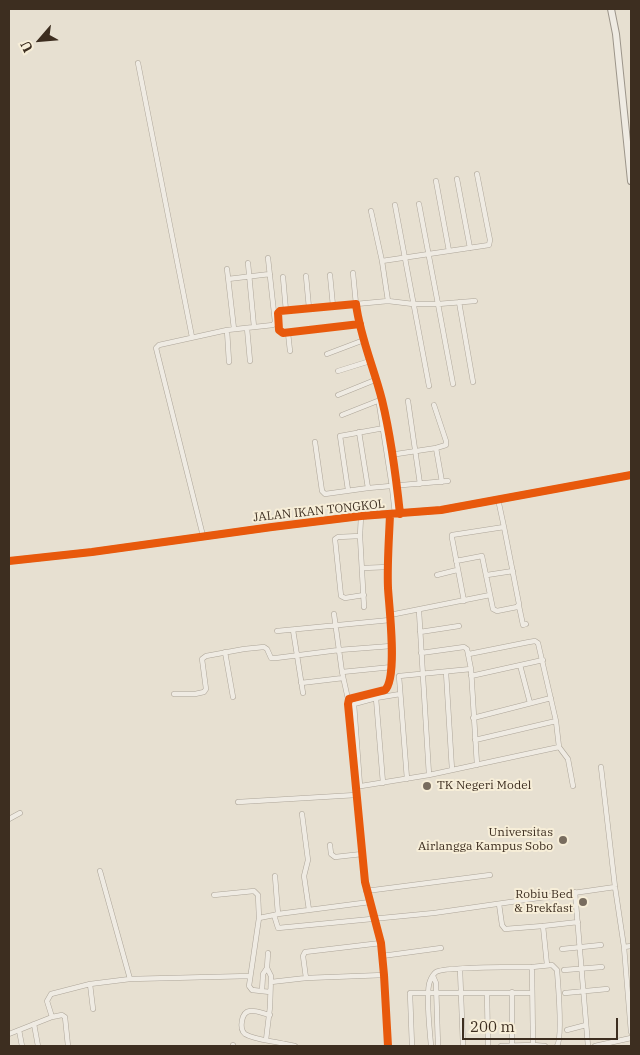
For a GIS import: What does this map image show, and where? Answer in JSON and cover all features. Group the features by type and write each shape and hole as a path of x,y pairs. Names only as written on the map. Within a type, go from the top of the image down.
{"main road":[{"path":"612,9 631,181"}],"street":[{"path":"138,63 192,337"},
{"path":"382,261 486,246 490,242 477,174"},
{"path":"457,179 470,248"},
{"path":"436,181 448,251"},
{"path":"419,204 453,384"},
{"path":"395,205 430,386"},
{"path":"371,211 382,261 388,301"},
{"path":"203,536 156,348 159,345 192,337 274,324 268,258"},
{"path":"248,263 254,327"},
{"path":"227,269 234,329"},
{"path":"348,700 385,690 390,684 392,667 388,567 395,514 395,486 390,455 380,398 360,324 353,273"},
{"path":"228,279 270,274"},
{"path":"330,275 333,306"},
{"path":"306,276 309,308"},
{"path":"283,277 286,311"},
{"path":"360,324 288,333 281,332 278,325 278,313 309,308 388,301 413,304 475,301"},
{"path":"459,302 473,382"},
{"path":"247,328 250,361"},
{"path":"227,330 229,362"},
{"path":"288,333 290,352"},
{"path":"327,354 364,340"},
{"path":"338,371 370,361"},
{"path":"338,395 375,380"},
{"path":"342,415 380,398"},
{"path":"408,401 420,484"},
{"path":"390,455 445,446 446,443 434,405"},
{"path":"348,490 340,438 342,435 385,428"},
{"path":"360,432 368,488"},
{"path":"314,442 323,493 448,481"},
{"path":"436,448 442,482"},
{"name":"JALAN IKAN TONGKOL","path":"9,561 92,552 361,516 440,510 631,476"},
{"path":"498,500 523,625 526,624"},
{"path":"361,516 360,536 364,607"},
{"path":"464,601 457,570 453,535 504,528"},
{"path":"360,536 338,537 335,539 341,596 345,598 364,595"},
{"path":"456,561 481,555 494,611 519,606"},
{"path":"362,568 388,567"},
{"path":"437,575 457,570"},
{"path":"487,575 513,571"},
{"path":"277,631 336,626 390,618 419,610 490,596"},
{"path":"419,610 420,653 429,775"},
{"path":"334,614 348,700 357,786"},
{"path":"420,632 459,626"},
{"path":"293,630 303,693"},
{"path":"469,654 536,641 539,644 556,721 559,747 568,759 573,786"},
{"path":"174,694 204,692 206,689 203,658 226,652 264,647 271,658 391,646"},
{"path":"420,653 464,647 469,654 477,765"},
{"path":"226,652 233,697"},
{"path":"471,676 543,660"},
{"path":"520,665 530,703"},
{"path":"342,672 392,667"},
{"path":"406,779 399,676 471,669"},
{"path":"446,672 452,770"},
{"path":"301,683 343,678"},
{"path":"388,1046 381,943 376,919 366,891 356,795 354,704 400,694"},
{"path":"376,698 383,783"},
{"path":"473,718 551,698"},
{"path":"475,740 556,721"},
{"path":"357,786 429,775 559,747"},
{"path":"601,767 615,887 629,983 631,1032"},
{"path":"238,802 356,795"},
{"path":"9,819 20,813"},
{"path":"302,814 308,860 304,876 309,910"},
{"path":"330,845 331,854 335,857 362,854"},
{"path":"100,871 130,979"},
{"path":"366,891 490,875"},
{"path":"275,876 277,928 376,919 615,887"},
{"path":"214,895 254,891 258,895 258,918 249,988 270,992"},
{"path":"574,892 588,1046"},
{"path":"258,918 370,902"},
{"path":"498,904 502,925 505,929 578,922"},
{"path":"543,926 547,965"},
{"path":"306,978 303,956 305,952 381,943"},
{"path":"562,949 601,945"},
{"path":"624,947 631,946"},
{"path":"382,956 441,948"},
{"path":"262,991 263,974 267,968 268,953"},
{"path":"431,1046 429,982 438,970 547,965 554,966 557,970 559,1043 556,1046"},
{"path":"532,967 534,1045"},
{"path":"564,970 602,967"},
{"path":"266,1040 270,1015 271,976 267,968"},
{"path":"460,968 463,1046"},
{"path":"270,982 306,978 384,975"},
{"path":"52,1017 47,1001 51,994 90,984 130,979 250,976"},
{"path":"433,976 436,984 438,1046"},
{"path":"90,984 93,1009"},
{"path":"566,993 607,989"},
{"path":"512,992 512,1046"},
{"path":"412,1046 409,995 413,993 532,993"},
{"path":"487,993 488,1046"},
{"path":"270,1015 251,1010 247,1012 244,1015 242,1026 246,1034 284,1045 295,1046"},
{"path":"9,1034 62,1015 65,1017 68,1046"},
{"path":"34,1024 38,1046"},
{"path":"567,1030 586,1024"},
{"path":"19,1030 22,1046"},
{"path":"595,1046 631,1038"},
{"path":"501,1046 545,1046"}],"cycle path":[{"path":"360,324 283,333 279,330 278,313 280,311 356,304 385,414 393,457 400,514"},
{"path":"9,561 92,552 361,516 441,510 631,475"},
{"path":"388,1046 381,943 365,882 348,704 349,699 385,690 389,683 392,657 388,579 390,515"}],"place":[{"name":"TK Negeri Model","path":"427,786"},
{"name":"Universitas Airlangga Kampus Sobo","path":"563,840"},
{"name":"Robiu Bed & Brekfast","path":"583,902"}]}
